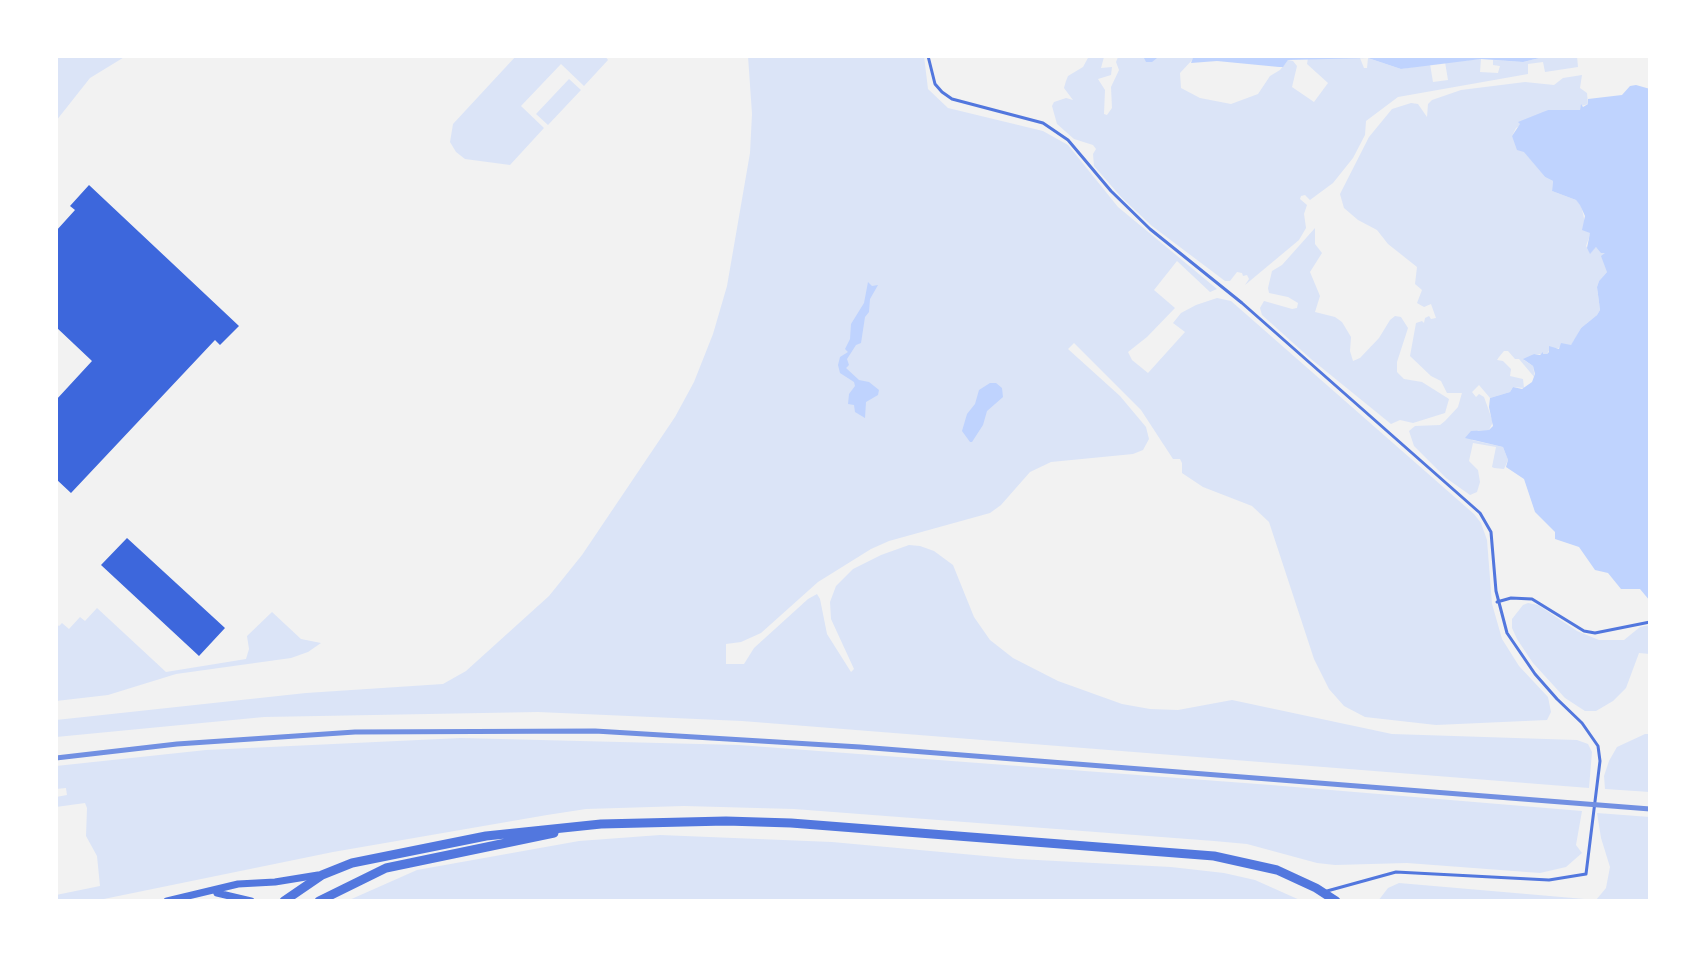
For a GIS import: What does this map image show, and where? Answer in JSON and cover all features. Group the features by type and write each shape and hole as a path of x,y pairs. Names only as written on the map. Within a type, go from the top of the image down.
{"street":[{"path":"284,901 322,875 344,865 378,856 486,836 601,824 702,821 780,822 1205,855 1262,865 1293,876 1336,901"},
{"path":"319,901 400,864 601,824"},
{"path":"167,901 246,883 322,875"},
{"path":"211,892 251,901"}],"lane":[{"path":"928,56 935,84 952,99 1043,123 1068,140 1129,210 1242,303 1480,513 1491,532 1497,602 1502,622 1513,644 1557,699 1582,723 1600,753 1586,874 1549,880 1396,872 1323,892"},
{"path":"1497,602 1511,598 1532,599 1584,631 1595,633 1650,622"}],"shaded area":[{"path":"56,56 126,56 90,78 56,121"},
{"path":"516,56 605,56 608,60 584,86 561,64 521,106 544,128 510,165 465,159 450,142 453,124"},
{"path":"748,56 924,56 928,89 948,108 1043,131 1068,145 1118,207 1217,289 1210,292 1177,261 1154,290 1175,308 1128,352 1132,360 1148,373 1185,332 1173,323 1181,313 1217,298 1231,301 1474,514 1487,540 1492,604 1502,639 1519,666 1548,697 1551,712 1547,720 1436,725 1365,717 1344,706 1329,689 1314,659 1269,522 1252,506 1203,487 1182,473 1180,459 1173,459 1141,410 1074,343 1068,349 1120,396 1146,427 1149,439 1143,450 1133,454 1051,462 1030,472 990,513 889,541 871,549 818,582 761,633 741,642 726,644 726,664 744,664 754,648 817,594 827,634 851,672 854,669 831,619 830,602 836,586 853,569 881,555 909,545 920,546 934,551 953,565 974,617 990,640 1013,658 1058,681 1122,704 1150,709 1178,710 1232,700 1392,734 1577,740 1588,744 1592,752 1589,788 742,721 538,712 264,717 56,737 56,720 306,693 443,684 466,671 549,596 582,555 675,417 694,382 713,334 727,286 750,153 752,114"},
{"path":"1089,56 1104,57 1101,68 1112,67 1111,75 1098,79 1105,90 1104,114 1107,115 1112,108 1111,87 1119,70 1118,57 1194,58 1180,73 1181,88 1200,98 1231,104 1258,94 1270,76 1288,60 1297,66 1292,87 1314,102 1328,83 1307,64 1308,58 1360,58 1364,68 1367,68 1368,58 1401,69 1430,64 1433,82 1448,80 1445,62 1481,59 1480,72 1498,73 1500,66 1493,65 1493,60 1523,62 1548,56 1577,56 1578,67 1545,72 1543,62 1528,64 1528,74 1398,97 1366,121 1365,135 1353,158 1333,183 1310,200 1305,195 1301,196 1300,199 1307,205 1304,214 1306,228 1299,240 1245,285 1249,279 1247,275 1237,272 1230,281 1225,281 1152,226 1094,166 1096,149 1093,145 1074,139 1057,124 1052,106 1054,102 1066,98 1073,100 1064,88 1066,81 1068,76 1083,67"},
{"path":"1582,75 1580,88 1587,93 1588,104 1581,106 1580,110 1548,110 1516,128 1512,136 1545,177 1553,181 1552,191 1581,205 1587,231 1591,232 1586,246 1590,253 1596,247 1607,252 1607,272 1597,287 1600,310 1581,328 1571,346 1550,349 1547,354 1534,354 1524,360 1533,366 1535,378 1519,359 1504,351 1497,360 1503,361 1511,369 1510,376 1523,379 1524,388 1513,387 1510,392 1490,398 1479,385 1472,392 1476,397 1479,394 1484,397 1493,422 1489,430 1478,430 1472,440 1503,447 1508,460 1504,469 1494,468 1496,447 1473,443 1469,461 1478,470 1480,482 1477,492 1470,495 1446,478 1414,446 1409,431 1415,426 1440,425 1458,407 1462,393 1447,393 1441,381 1410,356 1416,323 1424,323 1429,316 1436,318 1431,304 1424,307 1417,303 1422,290 1415,284 1417,267 1388,244 1377,230 1344,208 1340,194 1369,137 1392,109 1418,104 1427,117 1428,104 1432,100 1461,90 1525,82 1554,85 1563,78"},
{"path":"569,79 581,90 548,125 536,114"},
{"path":"1315,228 1315,244 1322,253 1310,272 1320,296 1315,312 1342,322 1351,337 1353,361 1379,338 1390,320 1395,316 1401,317 1408,328 1397,362 1397,372 1404,379 1422,382 1449,399 1445,413 1413,423 1400,420 1391,424 1262,315 1260,308 1264,301 1297,308 1298,303 1288,297 1269,293 1268,288 1272,271 1282,265"},
{"path":"1528,603 1538,605 1577,631 1599,640 1624,640 1640,627 1650,625 1650,654 1639,653 1626,688 1613,701 1596,711 1585,711 1565,698 1533,663 1517,639 1512,619"},
{"path":"97,608 166,672 246,659 249,649 247,636 272,612 301,639 321,643 291,658 176,674 108,695 56,701 56,624 59,626 62,623 69,629 80,617 85,621"},
{"path":"1650,734 1650,792 1605,789 1604,776 1617,747"},
{"path":"461,738 739,745 1582,811 1576,845 1582,853 1566,867 1540,873 1407,863 1335,865 1247,844 794,809 684,806 586,809 333,852 94,901 56,901 56,895 100,886 97,856 86,836 87,808 85,803 56,807 56,797 67,795 66,788 56,789 56,766 206,750"},
{"path":"1597,813 1650,817 1650,901 1378,901 1388,888 1399,883 1596,900 1606,888 1610,867"},
{"path":"660,835 832,842 1018,859 1171,867 1255,880 1302,901 347,901 417,870 579,841"}],"water":[{"path":"1119,56 1548,56 1523,62 1481,59 1401,69 1368,58 1288,60 1283,67 1279,67 1217,61 1191,63 1193,58 1157,58 1146,62 1144,58"},
{"path":"1630,86 1650,89 1650,601 1640,589 1621,589 1608,573 1595,570 1579,547 1555,539 1555,532 1535,512 1524,479 1506,467 1508,460 1503,447 1465,438 1471,431 1489,430 1493,426 1490,398 1510,392 1513,387 1522,389 1532,382 1535,374 1533,366 1523,359 1543,352 1547,354 1549,346 1559,349 1561,343 1571,345 1581,328 1597,315 1600,310 1597,287 1607,272 1601,256 1605,253 1596,247 1590,254 1587,248 1590,233 1582,230 1585,216 1580,205 1576,200 1552,191 1553,181 1545,177 1524,152 1517,150 1512,136 1520,124 1518,122 1548,110 1580,110 1581,104 1583,107 1588,104 1588,99 1622,95"},
{"path":"868,282 872,286 878,285 870,299 861,343 856,345 847,359 849,365 846,368 859,380 869,382 879,390 878,395 866,402 865,418 855,412 854,405 848,404 854,382 840,373 838,365 840,357 848,352 845,349 850,339 851,324 864,303"},
{"path":"990,383 1002,388 1003,397 987,411 983,425 970,442 962,431 967,414 975,404 979,390"}],"building":[{"path":"89,185 239,326 220,345 215,340 71,493 56,479 56,400 92,361 56,327 56,231 75,210 70,206"},
{"path":"127,538 225,628 199,656 101,565"}],"railway":[{"path":"56,758 177,744 355,732 595,731 860,747 1650,809"}]}
